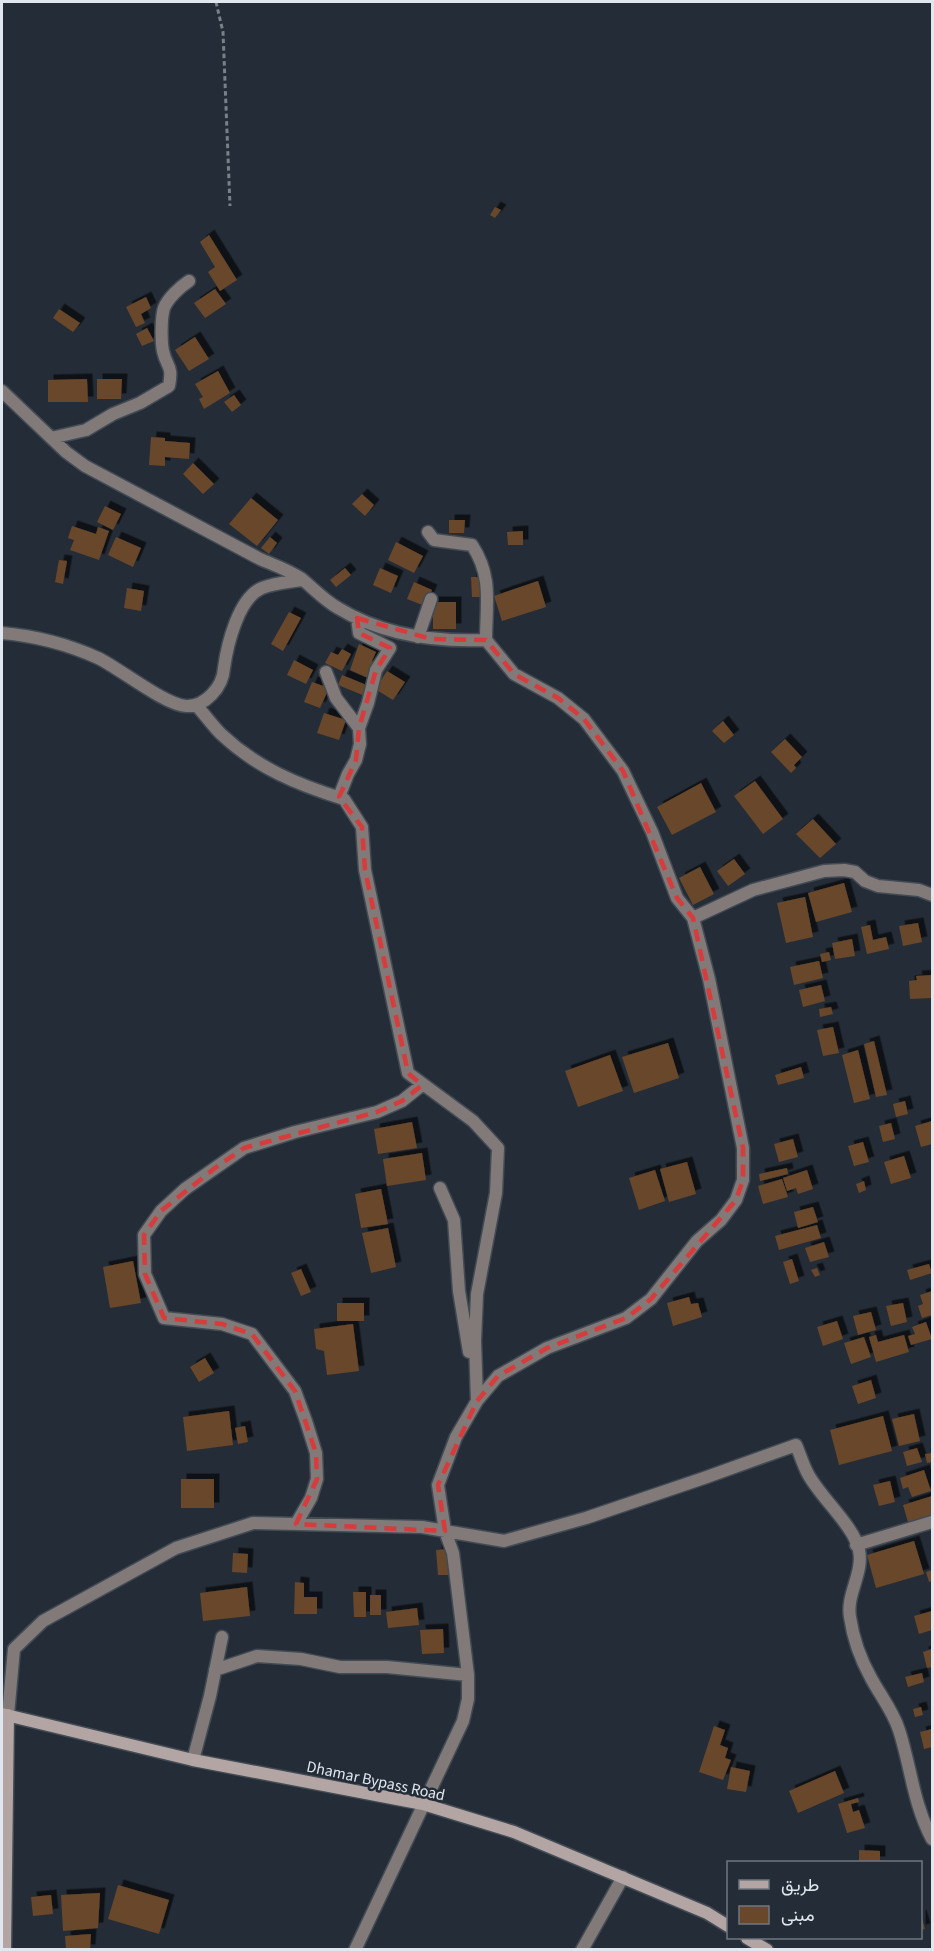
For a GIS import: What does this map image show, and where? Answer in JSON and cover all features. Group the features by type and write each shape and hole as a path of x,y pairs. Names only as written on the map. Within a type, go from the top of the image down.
{"main road":[{"name":"Dhamar Bypass Road","path":"5,1714 193,1760 423,1804 514,1832 707,1913 727,1925"},
{"path":"5,1714 5,1950"},
{"path":"749,1939 767,1950"}],"street":[{"path":"51,438 86,430 169,386 172,371 163,351 164,308 180,286 189,281"},
{"path":"2,392 85,466 302,580 321,597 357,618 418,637 458,641 486,640"},
{"path":"355,1950 463,1721 468,1699 468,1675 453,1553 446,1531 438,1485 456,1437 477,1401 498,1376 547,1348 626,1318 651,1299 697,1241 721,1220 736,1200 743,1180 743,1148 709,979 693,918 677,898 652,832 623,771 584,719 558,698 514,674 486,640 487,577 472,544 434,540 428,532"},
{"path":"2,633 59,642 99,659 156,693 183,706 197,706 214,693 224,674 232,631 241,611 251,598 260,589 302,580"},
{"path":"418,637 431,599"},
{"path":"339,797 356,760 360,744 358,728 368,703 376,670 390,648 359,633 357,618"},
{"path":"326,672 336,698 358,728"},
{"path":"197,706 222,735 263,766 300,785 344,799 362,827 364,870 408,1073 473,1122 498,1148 496,1192 477,1294 475,1341 477,1401"},
{"path":"693,918 753,890 824,870 855,872 865,881 878,886 919,890 933,895"},
{"path":"296,1524 311,1498 317,1479 316,1453 294,1392 252,1334 222,1324 164,1318 145,1274 144,1235 161,1211 185,1189 244,1148 294,1132 376,1112 402,1101 422,1085"},
{"path":"440,1188 454,1220 459,1291 477,1401"},
{"path":"5,1714 14,1649 43,1621 176,1548 253,1523 422,1527 504,1541 586,1518 704,1479 796,1445 808,1475 852,1535 856,1545 860,1562 850,1599 849,1616 858,1649 899,1729 912,1788 925,1826 933,1839"},
{"path":"856,1545 933,1522"},
{"path":"193,1760 222,1637"},
{"path":"215,1670 257,1656 300,1659 340,1666 387,1667 468,1675"},
{"path":"582,1950 623,1878"}],"path":[{"path":"216,2 223,32 230,206"}],"highlighted area":[{"path":"357,618 431,639 486,640 514,674 558,698 584,719 623,771 677,898 693,918 743,1148 743,1180 736,1200 651,1299 626,1318 547,1348 498,1376 477,1401 438,1485 445,1531 296,1524 317,1479 316,1453 295,1391 252,1334 222,1324 164,1318 145,1274 144,1235 161,1211 244,1148 377,1112 402,1101 422,1085 408,1073 365,870 362,827 339,797 356,760 359,728 376,670 390,648 359,633"}],"building":[{"path":"495,207 501,210 495,218 490,215"},
{"path":"209,235 237,280 220,291 208,272 215,267 200,242"},
{"path":"215,289 226,304 205,318 194,303"},
{"path":"146,297 151,308 141,314 145,323 136,327 126,307"},
{"path":"59,309 80,323 73,332 53,318"},
{"path":"147,328 154,341 142,346 136,334"},
{"path":"195,337 209,359 189,371 175,350"},
{"path":"218,371 230,393 204,409 199,399 203,397 195,384"},
{"path":"87,379 88,402 48,402 48,380"},
{"path":"97,379 122,379 121,399 97,399"},
{"path":"234,395 241,405 232,412 224,402"},
{"path":"151,437 165,438 165,441 190,443 189,459 165,457 165,466 149,465"},
{"path":"193,463 214,484 203,494 183,474"},
{"path":"362,494 374,505 365,516 352,504"},
{"path":"251,498 278,520 257,546 229,524"},
{"path":"105,506 121,514 113,530 97,522"},
{"path":"449,520 465,520 464,533 449,533"},
{"path":"72,526 96,534 98,527 109,531 99,560 70,550 74,540 68,538"},
{"path":"523,531 523,545 508,545 507,532"},
{"path":"116,537 141,548 133,567 108,555"},
{"path":"270,537 277,543 269,554 261,548"},
{"path":"396,542 423,556 414,573 388,560"},
{"path":"59,560 67,561 63,584 55,582"},
{"path":"345,568 351,575 336,587 330,580"},
{"path":"380,568 398,576 391,593 373,585"},
{"path":"471,577 481,577 481,597 472,597"},
{"path":"538,581 546,607 502,621 494,596"},
{"path":"414,582 432,590 425,606 407,599"},
{"path":"127,588 144,591 141,611 124,608"},
{"path":"433,602 456,602 456,629 433,629"},
{"path":"289,612 301,618 283,651 271,644"},
{"path":"359,644 376,652 372,661 375,663 368,678 350,670"},
{"path":"342,649 351,654 342,671 325,663 331,652 338,655"},
{"path":"294,660 313,670 306,684 287,675"},
{"path":"387,671 405,682 393,700 375,689"},
{"path":"342,675 369,686 365,696 338,685"},
{"path":"312,682 329,688 320,708 304,702"},
{"path":"324,713 346,720 339,740 317,733"},
{"path":"723,721 734,735 724,743 712,731"},
{"path":"785,739 802,757 794,765 796,768 791,773 771,752"},
{"path":"755,781 783,819 763,834 734,796"},
{"path":"701,783 716,812 672,835 657,807"},
{"path":"813,819 836,844 820,858 796,834"},
{"path":"734,859 745,874 728,886 717,871"},
{"path":"700,867 714,894 693,905 679,878"},
{"path":"844,883 852,912 816,922 808,893"},
{"path":"805,897 813,937 786,943 777,903"},
{"path":"918,923 922,942 903,946 899,926"},
{"path":"870,925 873,940 886,937 889,949 867,954 861,927"},
{"path":"852,939 855,956 835,959 832,943"},
{"path":"829,952 831,960 822,962 820,954"},
{"path":"819,961 823,978 794,985 790,967"},
{"path":"932,975 932,998 910,999 909,981 917,980 916,976"},
{"path":"821,985 825,1001 803,1007 799,990"},
{"path":"831,1007 833,1014 820,1017 819,1009"},
{"path":"833,1027 839,1053 823,1056 817,1030"},
{"path":"874,1041 887,1095 876,1097 864,1044"},
{"path":"668,1043 679,1078 634,1093 622,1057"},
{"path":"858,1050 870,1099 854,1103 842,1055"},
{"path":"610,1055 623,1091 578,1107 565,1071"},
{"path":"801,1067 804,1078 778,1085 775,1075"},
{"path":"905,1101 908,1114 896,1117 893,1104"},
{"path":"932,1121 932,1144 921,1147 915,1126"},
{"path":"412,1122 417,1148 378,1154 374,1129"},
{"path":"891,1123 895,1139 883,1142 879,1126"},
{"path":"793,1139 798,1157 779,1162 774,1144"},
{"path":"863,1142 869,1162 854,1166 848,1146"},
{"path":"422,1153 426,1180 387,1186 383,1159"},
{"path":"904,1156 911,1178 891,1184 884,1162"},
{"path":"687,1162 696,1194 669,1202 660,1169"},
{"path":"787,1168 788,1174 760,1181 759,1174"},
{"path":"655,1170 665,1201 639,1210 629,1178"},
{"path":"807,1170 813,1189 798,1194 796,1188 787,1191 783,1178"},
{"path":"782,1179 788,1197 763,1204 758,1186"},
{"path":"864,1181 866,1190 859,1193 856,1184"},
{"path":"381,1189 388,1224 361,1228 355,1194"},
{"path":"813,1207 818,1222 798,1228 794,1212"},
{"path":"817,1225 821,1238 779,1250 775,1236"},
{"path":"388,1228 396,1267 371,1273 362,1233"},
{"path":"824,1242 829,1257 810,1262 805,1248"},
{"path":"792,1259 799,1281 790,1284 783,1262"},
{"path":"133,1261 141,1303 110,1308 103,1267"},
{"path":"929,1264 932,1273 910,1280 907,1270"},
{"path":"817,1268 820,1275 815,1277 811,1270"},
{"path":"301,1269 311,1292 301,1296 291,1273"},
{"path":"932,1291 932,1315 922,1318 918,1306 923,1304 920,1295"},
{"path":"689,1297 691,1304 698,1303 702,1317 673,1326 667,1303"},
{"path":"337,1303 364,1303 364,1321 337,1321"},
{"path":"903,1303 907,1322 891,1326 886,1306"},
{"path":"871,1312 876,1330 858,1335 853,1316"},
{"path":"837,1321 843,1339 823,1346 817,1327"},
{"path":"926,1322 932,1339 911,1345 908,1336 915,1334 912,1327"},
{"path":"353,1324 359,1371 327,1375 324,1351 316,1349 314,1329"},
{"path":"876,1335 878,1342 904,1335 909,1352 876,1362 869,1337"},
{"path":"864,1337 871,1357 851,1364 844,1343"},
{"path":"205,1358 214,1373 199,1382 190,1367"},
{"path":"871,1380 876,1398 858,1404 852,1386"},
{"path":"229,1411 233,1445 187,1451 183,1417"},
{"path":"914,1414 920,1441 899,1446 892,1419"},
{"path":"883,1416 892,1451 839,1465 830,1430"},
{"path":"245,1426 248,1442 238,1444 235,1428"},
{"path":"917,1448 922,1462 907,1466 903,1452"},
{"path":"932,1453 932,1462 927,1463 925,1454"},
{"path":"924,1470 931,1491 912,1497 908,1487 903,1489 900,1478"},
{"path":"181,1479 214,1479 214,1508 181,1508"},
{"path":"890,1481 895,1502 879,1506 873,1485"},
{"path":"932,1496 932,1515 908,1522 903,1505"},
{"path":"914,1541 924,1574 876,1588 867,1555"},
{"path":"448,1549 449,1575 438,1575 436,1550"},
{"path":"233,1553 248,1554 247,1573 232,1572"},
{"path":"932,1570 932,1581 929,1582 926,1572"},
{"path":"295,1582 304,1583 304,1597 317,1597 317,1614 294,1614"},
{"path":"247,1587 250,1616 203,1621 200,1593"},
{"path":"353,1592 366,1592 366,1617 354,1617"},
{"path":"370,1595 381,1595 381,1615 370,1615"},
{"path":"417,1608 419,1625 388,1628 386,1612"},
{"path":"932,1611 932,1630 919,1634 914,1616"},
{"path":"443,1629 444,1653 422,1654 420,1630"},
{"path":"932,1649 932,1667 927,1668 923,1652"},
{"path":"922,1673 924,1682 908,1687 905,1677"},
{"path":"921,1707 923,1715 915,1717 913,1709"},
{"path":"714,1726 725,1730 720,1745 728,1748 725,1758 731,1760 723,1780 699,1772"},
{"path":"932,1729 932,1747 924,1749 920,1732"},
{"path":"731,1767 750,1771 746,1792 727,1789"},
{"path":"835,1771 844,1793 798,1813 789,1791"},
{"path":"858,1798 859,1802 851,1804 853,1812 859,1810 865,1828 847,1833 838,1804"},
{"path":"859,1850 880,1851 880,1861 859,1861"},
{"path":"118,1885 169,1900 159,1934 108,1919"},
{"path":"100,1893 98,1928 63,1931 61,1895"},
{"path":"51,1895 53,1914 33,1916 31,1897"},
{"path":"91,1934 90,1950 66,1950 65,1936"}]}
